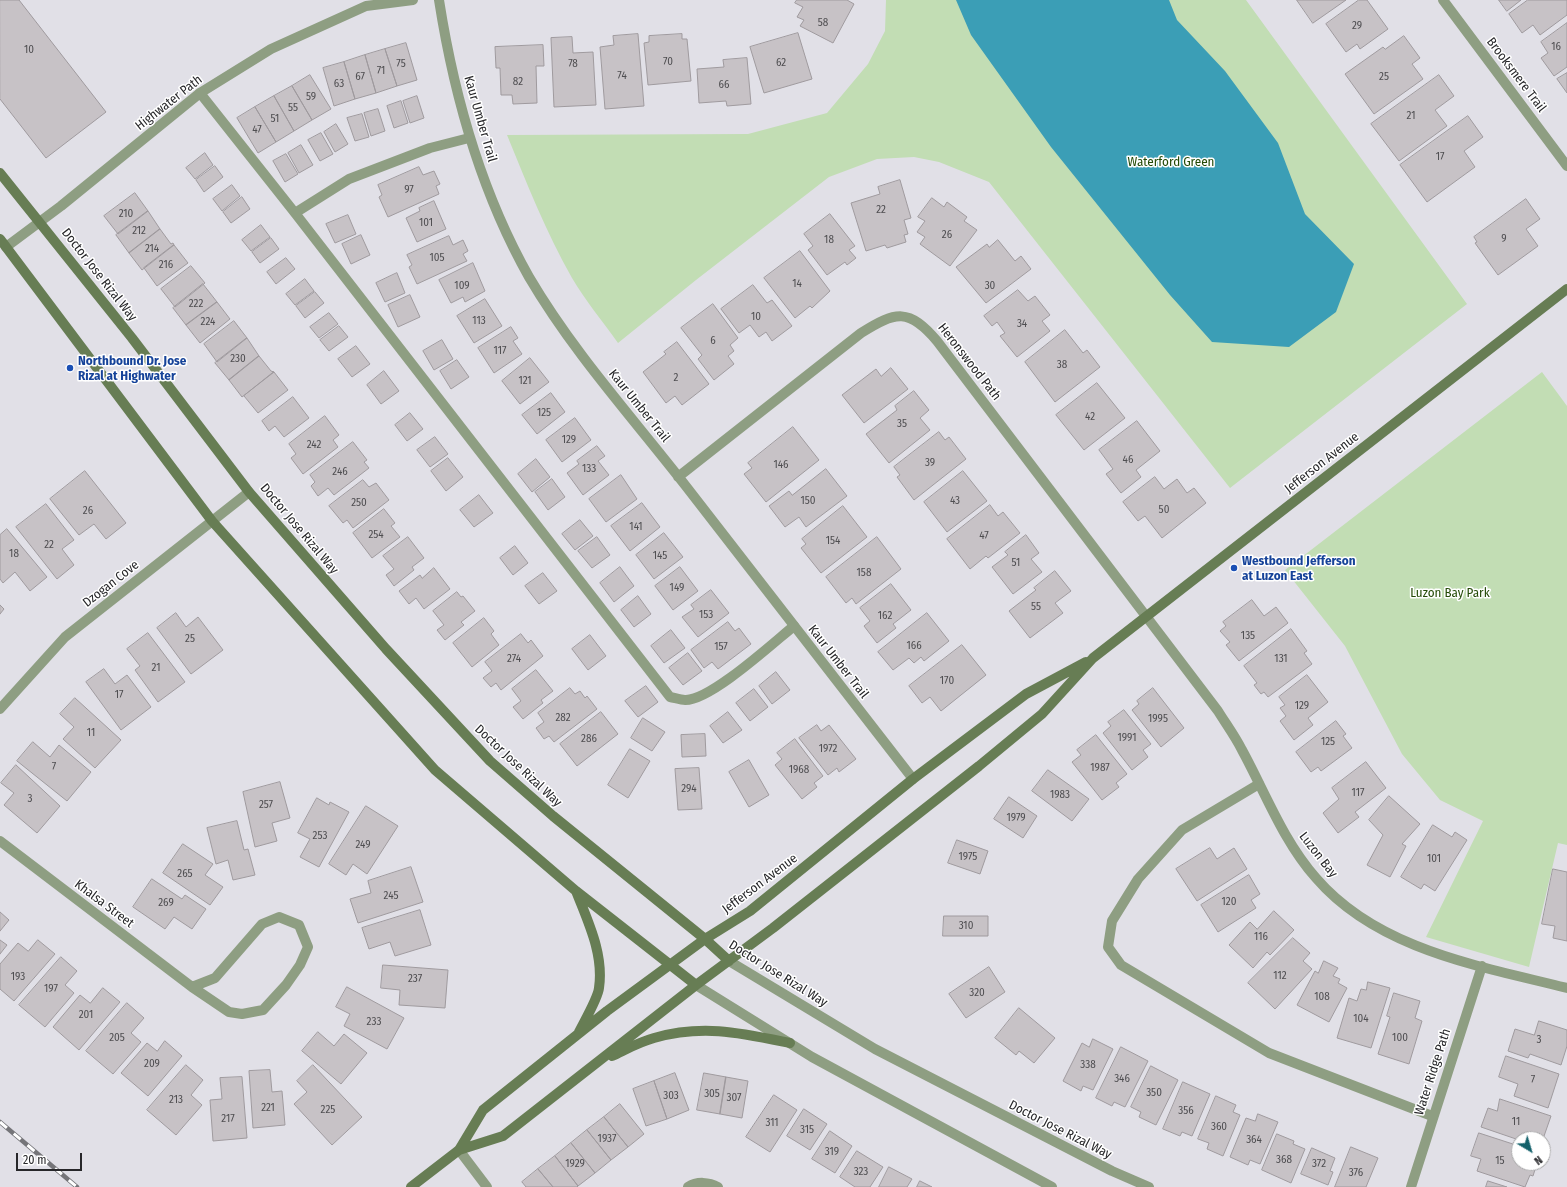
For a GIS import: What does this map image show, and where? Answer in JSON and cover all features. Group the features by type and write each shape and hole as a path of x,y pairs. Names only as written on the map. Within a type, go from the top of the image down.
{"street":[{"name":"Highwater Path","path":"3,243 40,221 61,206 200,93 271,49 366,6 413,0"},
{"name":"Kaur Umber Trail","path":"439,0 446,49 469,138 500,218 530,277 583,357 678,476 913,779"},
{"name":"Brooksmere Trail","path":"1443,0 1567,166"},
{"path":"200,93 295,213 670,697 686,700 701,696 721,684 794,626"},
{"path":"295,213 349,179 430,148 469,138"},
{"name":"Doctor Jose Rizal Way","path":"0,173 40,221 250,492 386,649 490,761 553,816 705,939 729,961 875,1049 1112,1171 1149,1187"},
{"path":"3,243 212,521 435,770 576,891 696,985 790,1043 1052,1187"},
{"name":"Jefferson Avenue","path":"459,1150 483,1110 607,1011 705,939 750,911 913,779 1026,694 1093,658 1567,289"},
{"name":"Heronswood Path","path":"678,476 861,333 880,321 898,315 913,320 926,328 938,341 1146,617"},
{"name":"Dzogan Cove","path":"0,708 65,637 250,492"},
{"name":"Luzon Bay","path":"1146,617 1218,711 1242,748 1259,784 1288,838 1316,878 1351,910 1377,928 1410,943 1482,966 1567,988"},
{"name":"Jefferson Avenue","path":"411,1187 459,1150 503,1136 599,1062 696,985 973,771 1042,714 1093,658"},
{"path":"1259,784 1182,830 1138,879 1112,921 1108,946 1121,965 1269,1053 1432,1116"},
{"name":"Khalsa Street","path":"0,841 192,987 229,1012 242,1014 263,1010 286,985 300,965 308,947 299,925 279,917 262,924 215,978 192,987"},
{"path":"576,891 598,951 599,989 577,1035"},
{"name":"Water Ridge Path","path":"1410,1187 1482,966"},
{"path":"599,1062 653,1038 698,1029 733,1031 790,1043"},
{"path":"459,1150 487,1187"},
{"path":"688,1187 694,1183 713,1184 718,1187"}],"green space":[{"name":"Waterford Green","path":"886,0 1246,0 1467,304 1230,488 989,182 939,162 914,157 877,159 829,177 696,280 618,343 572,278 537,208 507,135 748,134 827,113 868,64 885,31"},
{"name":"Luzon Bay Park","path":"1542,372 1567,406 1567,845 1558,843 1529,967 1426,937 1483,821 1440,800 1402,754 1345,646 1285,570"}],"water":[{"path":"956,0 1169,0 1177,20 1225,71 1278,143 1305,214 1354,264 1336,312 1289,347 1212,342 1170,295 1051,147 971,35"}],"building":[{"path":"0,0 19,0 106,112 46,158 0,99"},
{"path":"797,0 847,0 854,4 833,43 800,26 804,20 797,17 803,7 795,3"},
{"path":"1297,0 1346,0 1313,23"},
{"path":"1359,0 1367,0 1388,29 1360,49 1357,44 1346,52 1326,24"},
{"path":"1499,0 1521,0 1507,11"},
{"path":"1528,0 1567,0 1567,15 1540,35 1533,25 1522,33 1509,14"},
{"path":"1567,23 1567,67 1554,76 1541,58 1548,53 1541,42"},
{"path":"798,33 812,79 764,93 750,47"},
{"path":"638,34 644,106 605,109 600,47 614,45 613,36"},
{"path":"682,34 682,39 687,39 691,81 648,85 644,43 649,42 649,36"},
{"path":"1404,36 1420,58 1412,64 1423,79 1374,114 1345,74 1383,47 1385,49"},
{"path":"572,37 573,53 593,52 596,105 554,107 551,38"},
{"path":"406,43 417,80 397,86 385,49"},
{"path":"543,45 544,66 536,66 537,103 513,104 512,95 501,95 500,68 496,68 495,47"},
{"path":"385,49 397,86 376,93 365,55"},
{"path":"365,55 376,93 355,99 344,62"},
{"path":"747,58 751,104 727,106 726,101 699,103 697,69 724,67 723,60"},
{"path":"344,62 355,99 334,106 323,68"},
{"path":"1567,73 1567,93 1557,79"},
{"path":"310,75 331,109 312,120 292,86"},
{"path":"1439,75 1454,96 1435,110 1447,126 1399,161 1371,124"},
{"path":"292,86 312,120 294,131 274,96"},
{"path":"274,96 294,131 276,142 255,107"},
{"path":"417,96 424,118 410,123 403,101"},
{"path":"401,101 408,123 394,128 387,106"},
{"path":"255,107 276,142 258,153 237,118"},
{"path":"378,109 385,131 371,136 364,113"},
{"path":"362,114 369,137 355,141 347,118"},
{"path":"1468,116 1483,137 1464,151 1475,167 1427,202 1400,165"},
{"path":"336,124 348,144 335,152 324,132"},
{"path":"321,133 333,154 320,161 308,140"},
{"path":"301,145 313,165 299,173 288,153"},
{"path":"205,153 213,165 195,179 186,168"},
{"path":"286,154 298,174 285,182 273,161"},
{"path":"215,166 223,177 204,192 196,180"},
{"path":"419,167 423,175 434,171 440,184 436,186 439,194 388,217 379,197 382,195 378,185"},
{"path":"900,180 911,218 904,220 908,234 904,235 906,242 887,248 885,245 866,251 851,203 880,194 878,187"},
{"path":"232,185 240,196 222,211 213,199"},
{"path":"135,193 148,211 118,234 104,216"},
{"path":"242,197 250,209 231,223 223,212"},
{"path":"932,198 944,207 947,202 967,217 964,221 977,230 950,266 920,244 925,237 917,232 925,221 918,217"},
{"path":"1526,199 1540,219 1526,229 1538,246 1498,275 1475,243 1477,242 1474,237"},
{"path":"434,201 446,229 417,242 406,218 420,211 419,208"},
{"path":"148,211 160,229 129,253 116,235"},
{"path":"830,214 855,246 849,250 856,258 847,265 845,262 827,275 808,250 813,246 804,234"},
{"path":"348,215 356,234 335,243 326,224"},
{"path":"261,225 270,237 251,251 242,240"},
{"path":"160,229 171,244 173,243 174,245 142,270 129,253"},
{"path":"361,235 370,255 351,264 342,244"},
{"path":"449,236 453,245 463,240 468,251 463,254 467,261 417,284 409,267 412,265 407,255"},
{"path":"271,238 279,249 260,263 252,252"},
{"path":"998,240 1015,261 1021,256 1031,269 986,303 956,267 987,244 989,247"},
{"path":"174,245 188,263 157,286 144,268"},
{"path":"800,251 830,291 812,308 810,306 795,318 764,278"},
{"path":"286,258 295,269 276,284 267,272"},
{"path":"473,263 485,291 465,302 463,297 451,303 439,280"},
{"path":"191,266 205,283 175,307 161,289"},
{"path":"397,273 405,293 385,302 376,283"},
{"path":"305,279 314,291 295,305 286,294"},
{"path":"203,284 217,302 186,325 173,308"},
{"path":"753,285 767,303 772,300 792,326 772,341 766,332 759,337 750,325 739,333 721,309"},
{"path":"1018,290 1028,301 1035,296 1050,315 1042,321 1050,331 1017,357 1000,336 1005,333 997,322 992,326 984,316"},
{"path":"315,292 324,303 305,318 296,306"},
{"path":"410,295 420,317 398,327 388,305"},
{"path":"485,299 502,326 474,343 457,316"},
{"path":"217,302 230,319 200,343 186,325"},
{"path":"713,304 738,338 730,345 734,351 728,356 734,364 714,380 698,359 702,355 681,328"},
{"path":"329,313 338,324 319,338 310,327"},
{"path":"234,321 247,338 217,362 204,344"},
{"path":"339,326 348,337 329,351 320,340"},
{"path":"511,327 518,338 513,341 522,354 494,373 478,348"},
{"path":"1065,330 1083,353 1087,350 1100,367 1055,402 1025,362"},
{"path":"247,338 259,356 229,380 215,363"},
{"path":"442,340 453,359 434,370 423,351"},
{"path":"677,342 709,384 682,405 675,396 666,403 643,372 666,354 664,352"},
{"path":"356,346 370,364 352,377 338,359"},
{"path":"259,356 271,371 274,372 242,397 229,380"},
{"path":"530,358 549,382 520,404 502,381"},
{"path":"457,360 469,377 451,389 440,371"},
{"path":"891,368 908,389 864,423 842,395 876,369 881,376"},
{"path":"384,371 399,391 381,404 367,385"},
{"path":"274,372 288,390 258,413 244,396"},
{"path":"1097,383 1125,418 1084,450 1056,415"},
{"path":"914,391 929,410 920,418 930,430 889,463 866,434 897,410 895,406"},
{"path":"551,393 565,412 537,434 522,415"},
{"path":"293,397 309,418 284,437 275,426 269,431 262,421"},
{"path":"410,413 423,429 407,441 395,425"},
{"path":"325,416 339,435 333,440 338,447 303,474 291,458 296,454 289,444"},
{"path":"575,418 591,440 562,462 546,440"},
{"path":"1137,421 1160,451 1136,470 1141,477 1121,493 1106,474 1113,469 1099,450"},
{"path":"793,427 819,460 766,502 744,474 752,468 748,463"},
{"path":"939,432 945,440 949,437 966,459 914,500 897,477 900,475 894,467"},
{"path":"435,437 448,454 430,467 417,450"},
{"path":"353,442 367,460 364,462 369,468 334,495 328,488 318,496 311,486 315,482 310,475"},
{"path":"597,446 605,456 598,461 609,475 583,495 567,473 579,464 577,461"},
{"path":"448,458 463,477 446,491 431,471"},
{"path":"536,459 550,477 532,492 518,474"},
{"path":"826,469 847,496 806,527 799,517 785,527 769,506 789,491 792,495"},
{"path":"85,471 126,523 106,539 94,524 79,535 50,499"},
{"path":"963,471 987,501 947,532 924,502"},
{"path":"621,475 637,499 606,522 589,499"},
{"path":"1155,477 1164,489 1177,479 1187,493 1194,488 1206,503 1162,538 1145,516 1138,521 1123,502"},
{"path":"552,479 565,497 548,510 535,492"},
{"path":"363,480 369,487 376,483 389,500 353,528 347,520 343,523 329,506"},
{"path":"479,495 493,513 474,527 460,510"},
{"path":"642,503 660,527 630,551 611,526"},
{"path":"46,504 74,540 62,549 74,565 57,579 16,527"},
{"path":"990,505 998,516 1003,512 1020,533 988,558 986,556 970,569 947,539"},
{"path":"843,506 867,537 821,573 801,548 806,544 802,539"},
{"path":"384,509 395,523 391,526 400,537 372,558 353,533"},
{"path":"580,520 593,536 575,550 562,534"},
{"path":"7,529 47,577 30,591 15,572 3,583 0,579 0,535"},
{"path":"664,533 683,557 654,579 636,555"},
{"path":"1026,535 1039,553 1031,559 1042,572 1013,594 992,567 1008,555 1005,552"},
{"path":"408,537 424,558 412,567 414,570 394,586 386,575 394,569 383,556"},
{"path":"597,537 610,555 592,568 578,551"},
{"path":"877,537 901,569 856,604 852,598 846,603 826,577"},
{"path":"515,546 528,563 513,575 500,558"},
{"path":"620,567 634,586 614,602 600,583"},
{"path":"680,567 698,591 673,610 655,586"},
{"path":"434,568 450,589 424,609 416,598 409,604 399,591 420,575 422,578"},
{"path":"1055,571 1071,591 1055,603 1063,613 1030,638 1009,611 1036,590 1034,588"},
{"path":"543,573 557,591 539,604 525,586"},
{"path":"891,584 911,610 893,624 896,628 877,643 864,626 870,621 860,608"},
{"path":"711,590 729,613 698,637 682,617 694,609 691,605"},
{"path":"457,592 461,597 463,596 475,611 461,622 464,625 445,640 437,630 444,625 433,611"},
{"path":"638,596 651,614 634,627 621,610"},
{"path":"1252,600 1264,616 1276,607 1288,623 1239,661 1226,645 1230,642 1220,631 1226,626 1223,622"},
{"path":"0,605 4,609 0,614"},
{"path":"176,613 186,627 198,617 223,650 191,674 157,628"},
{"path":"927,613 949,641 924,661 921,657 914,663 909,658 893,670 878,652"},
{"path":"484,618 494,631 491,634 499,645 472,667 453,643"},
{"path":"728,622 735,631 739,628 751,644 718,669 712,662 704,668 691,650"},
{"path":"1291,629 1307,651 1304,653 1312,664 1268,697 1264,692 1261,694 1254,685 1257,683 1244,666"},
{"path":"671,630 685,648 664,663 651,646"},
{"path":"148,633 185,682 158,702 135,670 140,666 127,649"},
{"path":"521,634 528,643 531,640 543,656 501,690 496,683 491,687 483,678 492,671 485,662"},
{"path":"590,635 606,656 588,670 572,649"},
{"path":"962,645 986,675 941,711 930,697 922,703 909,686"},
{"path":"688,653 702,671 683,685 669,668"},
{"path":"104,669 115,684 127,675 151,707 121,730 86,682"},
{"path":"536,670 553,691 541,700 543,703 523,719 513,707 521,701 512,689"},
{"path":"776,672 790,690 772,704 759,686"},
{"path":"1307,675 1328,702 1308,718 1313,725 1294,740 1280,721 1286,716 1280,708 1285,705 1279,697"},
{"path":"646,686 658,702 638,717 625,701"},
{"path":"570,688 575,694 580,691 585,698 587,696 597,709 554,742 549,736 544,739 536,728 544,722 538,713"},
{"path":"1153,688 1184,728 1161,747 1132,710 1139,704 1137,701"},
{"path":"754,689 768,707 750,721 736,703"},
{"path":"75,698 121,740 95,768 63,739 74,727 60,714"},
{"path":"1124,710 1151,744 1143,750 1148,757 1132,770 1103,733 1111,726 1108,722"},
{"path":"601,712 618,734 577,766 560,744"},
{"path":"728,712 742,730 723,743 710,726"},
{"path":"643,718 665,732 652,751 631,738"},
{"path":"1336,721 1346,734 1343,736 1352,748 1321,771 1318,767 1311,772 1296,752"},
{"path":"817,725 821,731 829,725 856,759 839,772 837,768 828,775 799,738"},
{"path":"705,734 706,756 682,757 681,735"},
{"path":"1096,735 1127,774 1116,783 1119,787 1102,800 1072,762 1081,755 1077,750"},
{"path":"795,739 823,776 814,783 817,787 802,799 775,765 782,759 777,753"},
{"path":"33,742 50,757 59,745 91,772 67,801 17,761"},
{"path":"630,749 650,761 628,798 608,785"},
{"path":"749,760 769,795 749,807 729,772"},
{"path":"1366,762 1386,788 1355,812 1359,817 1338,833 1323,813 1339,799 1332,788"},
{"path":"16,765 60,806 37,833 4,805 14,793 1,783"},
{"path":"699,768 702,809 678,810 675,769"},
{"path":"1048,770 1089,799 1072,821 1032,791"},
{"path":"280,782 290,818 272,823 277,841 255,847 243,792"},
{"path":"1389,796 1420,824 1402,844 1406,846 1390,877 1367,865 1383,835 1369,820"},
{"path":"1009,797 1037,816 1023,838 994,819"},
{"path":"317,798 329,805 330,802 349,812 319,867 300,857 310,839 298,833"},
{"path":"366,806 398,826 367,874 353,864 346,875 329,864"},
{"path":"237,821 244,850 248,849 255,875 233,880 228,860 216,864 207,828"},
{"path":"1433,825 1452,837 1455,832 1467,840 1435,891 1424,884 1421,889 1401,877"},
{"path":"957,840 988,851 980,874 948,863"},
{"path":"183,844 213,864 205,875 223,887 210,905 163,873"},
{"path":"1210,848 1217,859 1234,848 1247,869 1197,901 1176,869"},
{"path":"411,867 423,902 358,923 350,899 371,893 368,881"},
{"path":"1553,869 1567,872 1567,941 1553,938 1555,926 1542,924"},
{"path":"1249,875 1260,894 1251,900 1256,908 1218,932 1201,905"},
{"path":"152,879 182,899 185,895 206,909 192,929 174,917 165,929 133,907"},
{"path":"420,910 431,945 395,956 390,942 369,949 362,928"},
{"path":"1274,911 1294,930 1270,955 1267,952 1253,968 1229,945 1250,922 1257,929"},
{"path":"0,912 9,920 0,931"},
{"path":"944,916 988,916 988,936 943,936"},
{"path":"1293,938 1310,953 1303,961 1312,969 1275,1009 1248,983"},
{"path":"0,940 7,945 0,954"},
{"path":"38,940 55,954 14,1001 0,989 0,964 18,943 28,951"},
{"path":"61,957 77,971 65,985 74,993 45,1027 19,1005"},
{"path":"1324,961 1338,968 1333,976 1340,979 1338,983 1347,988 1329,1022 1297,1005 1315,971 1318,973"},
{"path":"383,965 448,970 445,1008 399,1005 400,990 381,988"},
{"path":"989,967 1005,992 966,1018 949,994"},
{"path":"1368,982 1390,988 1371,1048 1337,1038 1349,998 1357,1001 1361,989 1366,990"},
{"path":"347,987 404,1018 387,1049 344,1026 350,1014 336,1007"},
{"path":"103,988 120,1002 79,1050 53,1027 80,995 90,1003"},
{"path":"1394,993 1420,1001 1415,1018 1422,1021 1409,1064 1378,1054 1390,1017 1387,1016"},
{"path":"127,1003 144,1018 131,1033 141,1042 113,1074 86,1051"},
{"path":"1019,1008 1055,1038 1034,1063 1019,1051 1016,1055 995,1038"},
{"path":"1539,1021 1567,1030 1567,1046 1561,1065 1530,1054 1528,1058 1508,1051 1515,1029 1534,1035"},
{"path":"318,1032 334,1046 344,1034 367,1053 341,1084 302,1051"},
{"path":"1093,1039 1113,1049 1093,1090 1083,1086 1081,1091 1063,1081 1082,1043 1089,1047"},
{"path":"165,1041 182,1056 148,1096 121,1073 147,1043 157,1051"},
{"path":"1121,1047 1148,1061 1125,1107 1114,1102 1112,1106 1096,1098"},
{"path":"1506,1056 1559,1074 1548,1108 1514,1096 1518,1084 1499,1077"},
{"path":"186,1065 203,1080 191,1095 202,1105 176,1135 147,1110"},
{"path":"313,1065 362,1117 332,1145 294,1104 307,1092 297,1081"},
{"path":"1151,1066 1178,1080 1156,1125 1139,1117 1141,1112 1131,1107"},
{"path":"270,1070 272,1092 282,1091 285,1125 253,1128 249,1071"},
{"path":"675,1073 689,1110 667,1119 654,1081"},
{"path":"704,1073 726,1077 720,1114 697,1110"},
{"path":"242,1077 247,1138 213,1141 210,1100 222,1099 220,1078"},
{"path":"726,1077 748,1081 742,1118 720,1114"},
{"path":"654,1081 667,1119 646,1126 633,1089"},
{"path":"1183,1082 1210,1094 1192,1136 1182,1132 1180,1136 1163,1129"},
{"path":"774,1095 797,1110 770,1152 746,1137"},
{"path":"1216,1096 1236,1105 1233,1112 1240,1115 1223,1156 1207,1149 1209,1143 1198,1139"},
{"path":"1500,1099 1551,1116 1546,1131 1511,1131 1511,1137 1481,1127 1488,1108 1497,1111"},
{"path":"620,1104 644,1134 628,1147 604,1117"},
{"path":"804,1109 827,1124 810,1150 787,1136"},
{"path":"1258,1114 1278,1122 1260,1164 1250,1160 1248,1165 1230,1157 1246,1118 1255,1121"},
{"path":"604,1117 628,1147 611,1160 587,1130"},
{"path":"587,1130 611,1160 595,1173 571,1143"},
{"path":"830,1131 852,1146 835,1173 812,1159"},
{"path":"1479,1133 1511,1143 1511,1171 1535,1171 1533,1176 1530,1175 1525,1187 1477,1171 1481,1159 1471,1156"},
{"path":"1277,1134 1294,1141 1293,1144 1305,1149 1291,1183 1262,1170"},
{"path":"571,1143 595,1173 578,1186 555,1156"},
{"path":"1351,1147 1378,1158 1366,1187 1335,1187"},
{"path":"1312,1148 1335,1158 1330,1171 1333,1172 1328,1185 1301,1174"},
{"path":"857,1151 883,1167 870,1187 855,1187 840,1177"},
{"path":"555,1156 578,1186 577,1187 553,1187 538,1169"},
{"path":"889,1167 912,1179 907,1187 879,1187"},
{"path":"538,1169 553,1187 526,1187 522,1182"},
{"path":"920,1181 932,1187 917,1187"},
{"path":"1488,1181 1507,1187 1486,1187"}],"railway":[{"path":"0,1122 77,1187"}],"place":[{"name":"Northbound Dr. Jose Rizal at Highwater","path":"70,368"},
{"name":"Westbound Jefferson at Luzon East","path":"1234,568"}]}
